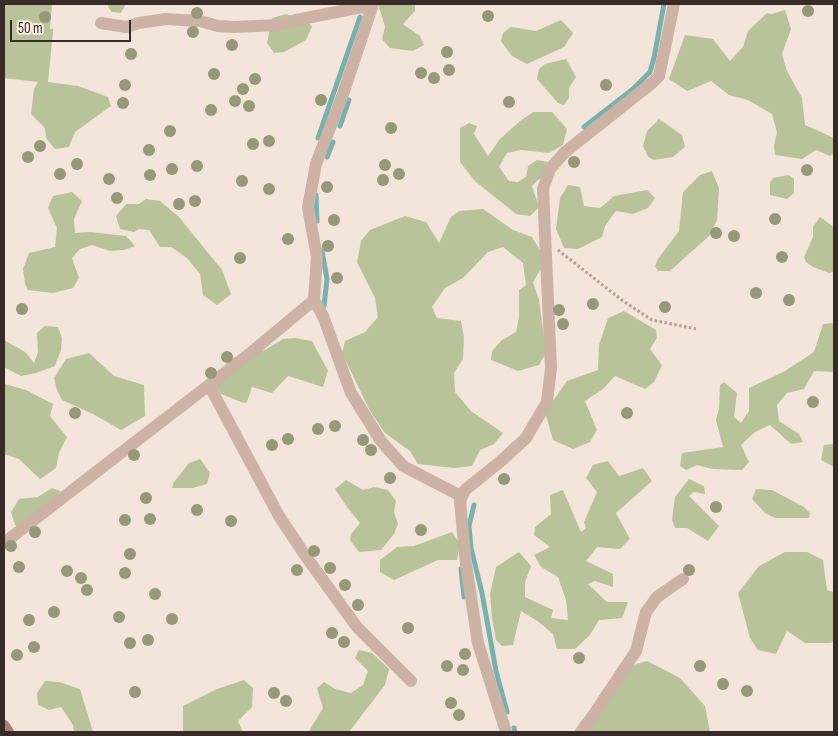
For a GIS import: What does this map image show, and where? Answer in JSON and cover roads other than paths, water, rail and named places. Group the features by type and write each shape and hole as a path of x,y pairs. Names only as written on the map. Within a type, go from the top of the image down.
{"street":[{"path":"373,4 343,94 316,164 308,208 316,257 314,300 323,316 351,393 381,441 403,466 461,496"},
{"path":"101,23 126,27 166,19 200,21 234,28 280,24 373,4"},
{"path":"506,732 478,643 466,565 461,496 465,490 526,438 547,402 552,368 544,189 550,168 565,152 659,76 674,4"},
{"path":"4,543 209,385 314,300"},
{"path":"209,385 279,516 307,558 357,627 411,681"},
{"path":"582,732 636,651 646,612 657,596 683,579"},
{"path":"4,726 8,732"}],"waterway":[{"path":"584,127 633,89 650,72 664,4"},
{"path":"318,138 360,17"},
{"path":"340,126 349,100"},
{"path":"327,157 333,142"},
{"path":"316,195 317,221"},
{"path":"322,251 327,279 324,306"},
{"path":"474,505 469,526 471,548 482,593 496,671 507,712"},
{"path":"461,569 464,597"},
{"path":"514,728 515,732"}]}
